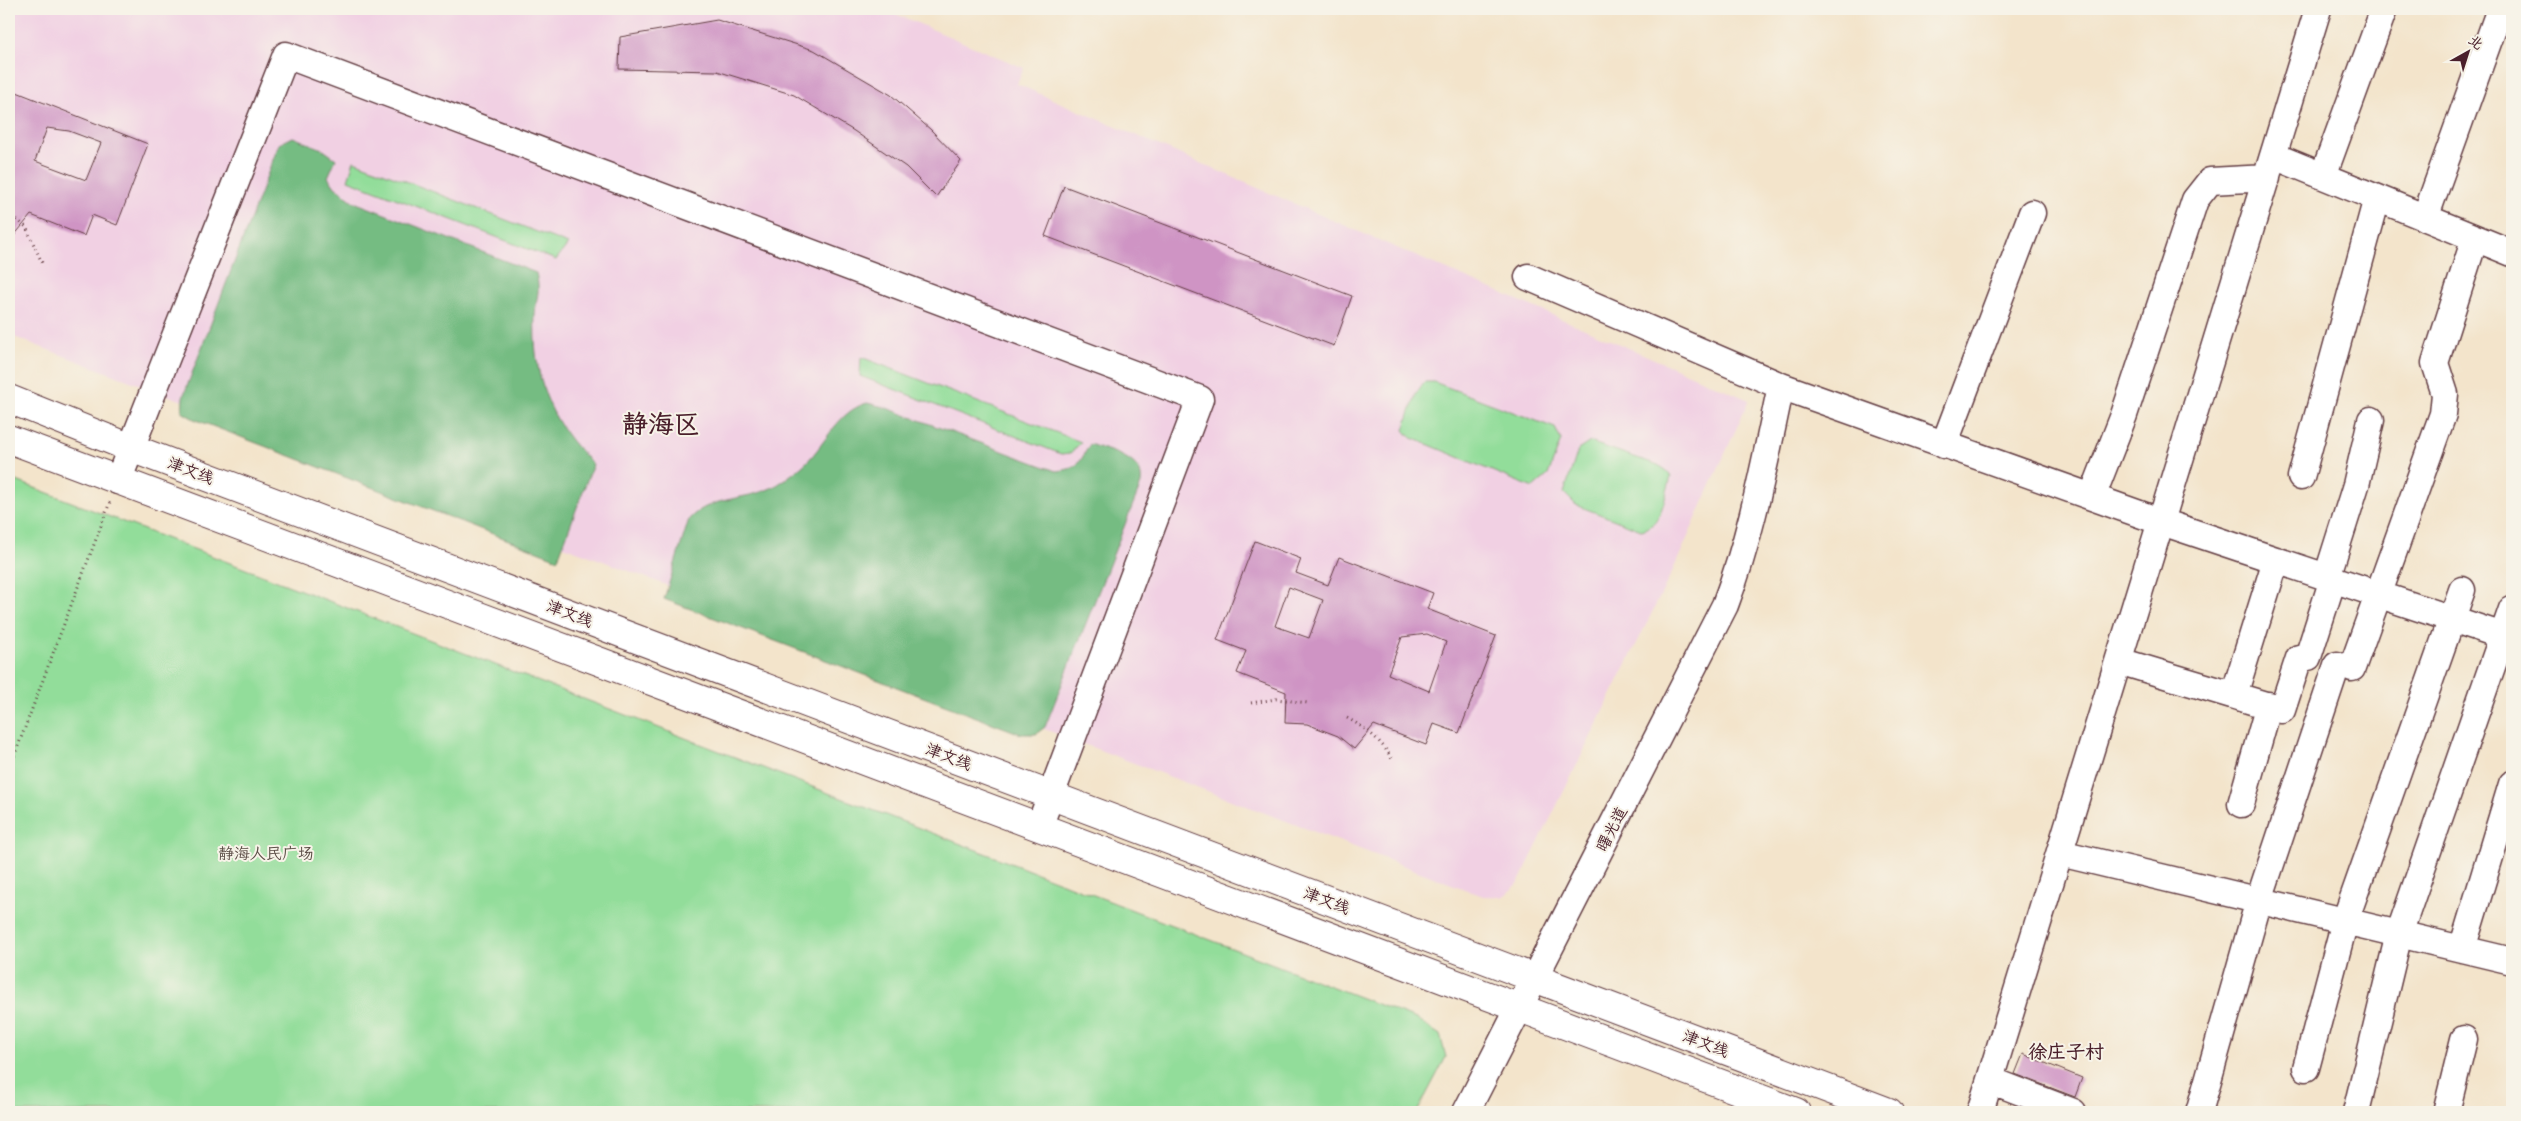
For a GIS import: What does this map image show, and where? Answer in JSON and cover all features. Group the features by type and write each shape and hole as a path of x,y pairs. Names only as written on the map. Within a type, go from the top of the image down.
{"main road":[{"name":"津文线","path":"9,399 131,448 1889,1112"},
{"name":"津文线","path":"9,439 1796,1112"}],"street":[{"path":"1980,1112 2318,9"},
{"path":"2323,176 2384,9"},
{"path":"2424,218 2500,9"},
{"path":"118,481 286,55 1200,399 1039,827"},
{"path":"2092,498 2124,415 2194,200 2210,181 2270,167 2323,176 2512,253"},
{"path":"2301,477 2377,198"},
{"path":"1944,445 2032,213"},
{"path":"2199,1112 2259,900 2344,667 2378,594 2443,414 2445,394 2435,363 2475,238"},
{"path":"1528,277 1781,386 2092,498 2508,637"},
{"name":"曙光道","path":"1466,1112 1725,605 1747,540 1781,386"},
{"path":"2119,660 2282,710 2299,658 2308,658 2356,485 2371,420"},
{"path":"2234,695 2276,560"},
{"path":"2306,1068 2345,921 2462,590"},
{"path":"2356,1112 2400,934 2508,637 2512,609"},
{"path":"2241,804 2269,705"},
{"path":"2462,949 2512,784"},
{"path":"2060,853 2512,961"},
{"path":"2446,1112 2464,1039"},
{"path":"1990,1080 2073,1112"}],"path":[{"path":"9,213 26,227 43,265"},
{"path":"9,770 118,481"},
{"path":"1251,703 1276,699 1308,703"},
{"path":"1347,718 1366,729 1381,743 1392,759"}],"shaded area":[{"path":"9,9 884,9 1024,68 1017,84 1749,400 1673,570 1521,878 1512,890 1502,897 1483,896 9,335"}],"green space":[{"path":"293,137 322,149 336,159 328,177 335,187 354,202 536,273 538,290 535,337 540,378 546,397 565,432 593,464 558,559 194,419 182,412 183,397 279,144"},
{"path":"354,161 568,244 556,260 348,180"},
{"path":"861,357 1081,442 1071,453 1061,454 860,376"},
{"path":"1424,382 1434,382 1555,428 1561,440 1548,475 1533,488 1410,437 1404,430 1416,394"},
{"path":"867,403 884,407 1056,471 1069,469 1078,464 1090,444 1116,453 1137,467 1141,475 1141,484 1045,727 1036,734 1021,734 664,599 689,519 707,506 760,492 781,482 814,454 846,415"},
{"path":"1590,442 1658,465 1666,470 1671,477 1662,509 1654,523 1648,528 1641,530 1576,505 1564,493 1578,450"},
{"name":"静海人民广场","path":"9,478 1416,1019 1440,1035 1446,1057 1417,1112 9,1112"}],"building":[{"path":"717,20 814,50 891,95 931,130 961,161 936,197 906,167 854,131 794,95 717,71 619,69 620,37"},
{"path":"9,89 148,144 117,225 92,215 84,236 31,215 9,242","holes":["47,128 69,131 101,143 86,180 35,161"]},
{"path":"1064,186 1352,296 1334,346 1045,236"},
{"path":"1255,541 1301,559 1296,573 1328,585 1339,557 1433,593 1427,609 1496,636 1459,733 1434,724 1426,745 1374,725 1354,749 1338,736 1307,724 1285,723 1286,692 1237,673 1246,651 1217,640","holes":["1289,587 1323,600 1309,638 1275,626","1427,634 1446,642 1429,691 1388,674 1402,637"]},
{"path":"2023,1054 2082,1078 2075,1097 2015,1074"}],"district":[{"name":"静海区","path":"661,424"},
{"name":"徐庄子村","path":"2066,1051"}]}
